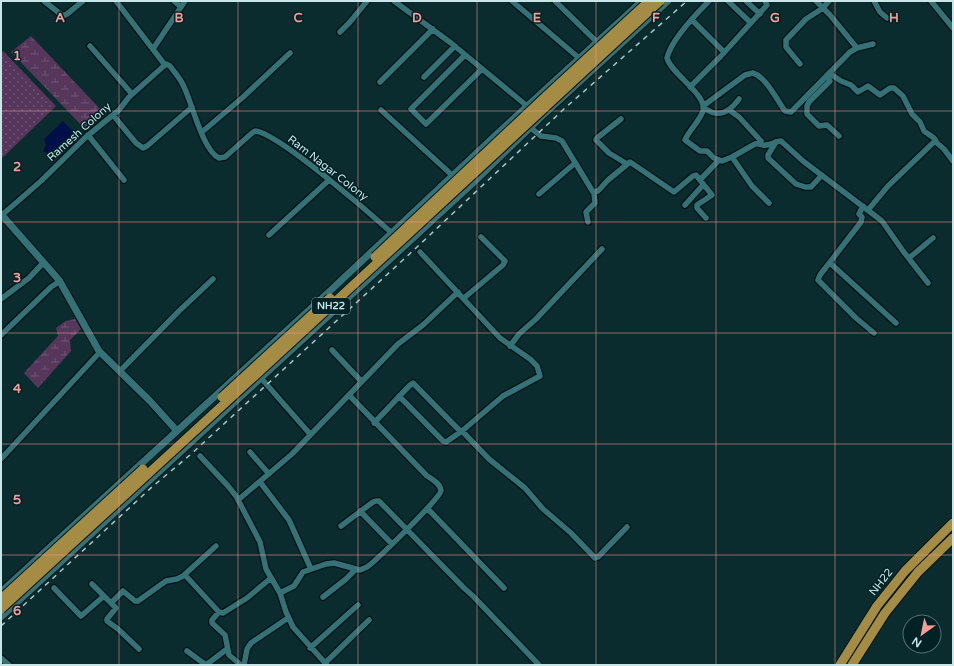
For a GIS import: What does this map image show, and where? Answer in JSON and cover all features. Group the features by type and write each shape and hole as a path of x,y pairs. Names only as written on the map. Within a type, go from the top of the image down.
{"highway":[{"name":"NH22","path":"1,600 360,271 545,97 650,1"},
{"name":"NH22","path":"1,609 660,1"},
{"name":"NH22","path":"840,665 878,606 901,576 953,523"},
{"name":"NH22","path":"852,665 885,613 918,572 953,538"}],"street":[{"path":"44,1 63,16 66,16 83,1"},
{"name":"Ram Nagar Colony","path":"116,1 184,86 212,154 219,158 225,157 252,133 258,131 289,148 375,217 392,233"},
{"path":"174,1 181,7"},
{"path":"154,49 185,1"},
{"path":"340,32 367,1"},
{"path":"394,1 455,46 527,106"},
{"path":"512,1 579,58"},
{"path":"555,1 600,39 615,49"},
{"path":"3,587 19,576 204,407 642,1"},
{"path":"1,616 216,420 668,1"},
{"path":"709,1 692,20 670,50 667,58 669,64 698,96 703,107 717,113 729,110 739,99"},
{"path":"728,1 751,23"},
{"path":"746,1 760,14"},
{"path":"690,87 760,14 767,5 766,1"},
{"path":"816,1 857,48"},
{"path":"800,64 786,46 786,40 806,19 823,8 829,1"},
{"path":"874,1 880,12 887,18"},
{"path":"931,1 953,28"},
{"path":"692,20 724,52"},
{"path":"380,82 433,29"},
{"path":"873,44 857,48 850,52 791,112 785,111 771,89 761,77 753,73 745,75 703,107 699,118 685,140 700,151 706,151 719,160 732,157 755,144 766,146 779,141 783,143 799,158 878,216 886,224 928,283"},
{"path":"90,46 132,94"},
{"path":"424,78 455,46"},
{"path":"202,132 242,98 290,53"},
{"path":"465,55 411,109 426,124 482,69"},
{"name":"Ramesh Colony","path":"1,215 41,181 88,135 119,110 132,94 167,65"},
{"path":"828,74 830,81 807,106 807,114 819,126 826,124 839,136"},
{"path":"828,74 851,85 859,92 868,86 880,95 890,88 894,88 903,96 909,109 920,122 924,131 934,138 938,145 944,149 953,161"},
{"path":"113,115 136,143 143,148 192,107"},
{"path":"381,110 453,176"},
{"path":"729,110 739,117 761,141"},
{"path":"621,119 596,140 609,153 627,164"},
{"path":"531,128 541,136 559,139 564,144 590,189 594,193 595,203 586,212 588,222"},
{"path":"88,135 124,180"},
{"path":"874,333 856,318 818,280 820,275 861,222 862,217 859,214 935,141"},
{"path":"776,142 768,155 768,158 796,184 805,187 811,186 822,175"},
{"path":"732,157 752,186 769,203"},
{"path":"685,205 719,160"},
{"path":"594,193 600,190 608,180 627,164 632,162 674,192 694,175 702,182 712,195 698,205 697,208 706,218"},
{"path":"539,194 575,163"},
{"path":"269,235 329,180"},
{"path":"414,212 426,226"},
{"path":"1,215 60,282 100,352 150,401 177,431"},
{"path":"464,298 505,261 481,237"},
{"path":"909,258 933,238"},
{"path":"510,346 519,334 536,319 602,249"},
{"path":"399,396 444,442 448,442 462,432 503,396 540,376 537,368 530,358 510,346 492,330 420,252"},
{"path":"1,299 29,278 43,263"},
{"path":"830,263 896,322"},
{"path":"120,371 179,310 213,278"},
{"path":"1,335 51,287 60,282"},
{"path":"238,500 292,454 398,344 423,325 458,292"},
{"path":"332,350 361,381"},
{"path":"1,459 100,352"},
{"path":"261,378 310,434"},
{"path":"374,423 411,384 414,384 490,459 526,488 547,512 571,533 594,558 598,558 627,527"},
{"path":"280,593 294,586 301,574 311,569 331,563 356,569 363,569 370,565 441,494 440,486 427,476 374,423 349,395"},
{"path":"204,407 216,420"},
{"path":"250,452 269,474"},
{"path":"200,456 228,486 238,500 260,542 266,569 280,593 288,618 297,633 326,664 369,620"},
{"path":"260,482 289,520 311,569"},
{"path":"341,526 376,500 379,501 539,665"},
{"path":"428,508 504,588"},
{"path":"360,512 392,544"},
{"path":"111,603 123,591 135,601 138,601 166,581 177,579 184,575 216,546"},
{"path":"323,597 356,569"},
{"path":"184,575 188,577 222,613 226,612 247,598 271,578"},
{"path":"19,576 30,589"},
{"path":"92,584 116,609 107,621 139,648"},
{"path":"54,588 81,616 104,596"},
{"path":"310,648 358,605"},
{"path":"220,612 212,621 213,625 225,635 227,649 232,658 241,665"},
{"path":"244,665 249,645 288,618"},
{"path":"187,651 206,665 227,649"},
{"path":"1,658 9,665"}],"green space":[{"path":"31,36 103,112 84,128 11,52"},
{"path":"3,51 56,106 1,159 1,54"},
{"path":"75,319 81,329 70,340 71,351 38,388 24,373 58,336 56,328 66,321"}],"shaded area":[{"path":"63,121 78,137 53,160 43,151 46,145 44,139"}],"railway":[{"path":"1,626 416,248 565,108 687,1"}]}
